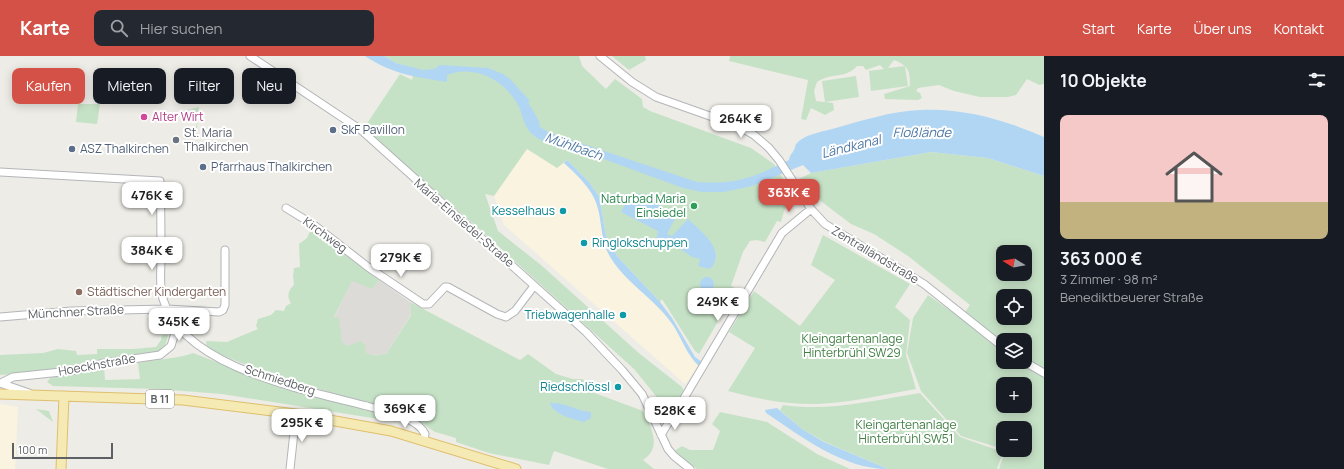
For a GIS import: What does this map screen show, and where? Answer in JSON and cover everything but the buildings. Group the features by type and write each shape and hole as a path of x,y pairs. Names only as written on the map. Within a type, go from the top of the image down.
{"main road":[{"name":"B 11","path":"0,394 183,400 296,414 377,428 424,440 516,469"},
{"path":"61,469 64,396"}],"street":[{"name":"Maria-Einsiedel-Straße","path":"250,56 361,130 586,332 622,370 647,404 662,438 674,456 690,469"},
{"name":"Zentralländstraße","path":"600,56 632,82 656,97 738,126 754,135 769,148 779,160 788,176 811,209 834,231 924,284 996,341"},
{"name":"Schmiedberg","path":"0,172 160,180 162,290 167,309 179,328 194,343 227,362 271,380 396,414 419,425 425,434 424,440"},
{"name":"Kirchweg","path":"286,208 314,225 368,267 423,304 429,304 444,287 448,287 497,314 506,317 515,311 534,286"},
{"path":"647,404 664,410 675,408 683,400 782,233 811,209"},
{"name":"Münchner Straße","path":"0,317 72,311 167,309 219,312 223,310 226,250"},
{"name":"Hoeckhstraße","path":"0,383 13,377 71,371 105,363 160,355 170,346 174,333 179,328"},
{"path":"1032,366 1044,373"},
{"path":"0,383 39,396"},
{"path":"662,438 675,412 675,408"},
{"path":"290,469 296,414"}],"shaded area":[{"path":"527,148 557,168 564,163 577,175 593,195 598,208 604,244 614,263 661,310 673,325 693,360 699,366 685,384 504,225 494,196"},
{"path":"352,280 372,288 379,280 410,302 411,314 387,353 383,355 341,354 334,318"},
{"path":"0,404 18,407 15,469 0,469"}],"green space":[{"name":"Naturbad Maria Einsiedel","path":"384,56 579,56 582,66 606,89 615,79 642,99 643,107 650,111 751,148 774,164 788,187 787,201 781,222 777,221 765,242 757,240 750,241 743,252 731,286 737,289 699,354 695,351 662,299 660,302 617,256 606,236 599,196 588,181 567,160 557,168 527,149 494,196 485,194 498,231 541,265 640,354 682,387 684,391 678,401 672,403 660,401 634,369 487,236 364,128 400,74 412,80 414,68 396,63"},
{"path":"612,56 645,56 646,60 629,70"},
{"path":"730,56 1044,56 1044,84 1039,85 1027,79 1016,95 1008,97 980,97 954,91 939,85 918,88 916,91 920,93 922,98 918,100 885,99 884,94 910,86 910,76 906,67 905,66 908,86 871,91 869,71 884,69 880,65 866,70 863,66 857,66 848,73 828,77 817,82 814,91 816,101 833,103 834,110 825,115 811,108 806,120 801,119 808,80 729,61","holes":["894,60 905,66 888,68"]},
{"path":"856,76 859,97 825,102 822,81"},
{"path":"78,104 100,104 97,124 76,122"},
{"path":"199,107 196,139 193,138 197,123 185,116 163,120 163,116"},
{"path":"931,152 988,158 1044,176 1044,469 999,469 1003,457 1032,457 1032,421 996,421 996,447 961,436 921,391 907,353 913,318 928,295 961,318 970,305 908,256 874,234 851,224 818,199 799,179 811,173"},
{"path":"311,229 379,280 372,289 352,281 334,317 339,318 342,342 347,346 361,341 366,346 365,352 367,353 382,355 387,353 411,315 410,302 520,360 528,354 556,374 573,379 582,379 594,385 592,392 643,411 654,437 654,444 649,455 643,460 654,469 608,469 554,451 549,465 489,453 456,442 456,438 435,432 420,422 396,411 273,376 207,349 206,341 227,342 258,329 256,326 258,319 271,315 276,310 284,311 286,306 291,303 288,296 294,285 294,268 300,267 299,244 307,238"},
{"name":"Kleingartenanlage Hinterbrühl SW29","path":"823,235 910,284 895,307 910,320 906,355 916,389 856,400 819,404 796,404 774,401 728,391 755,348 729,332 754,291 800,326 835,280 811,265"},
{"path":"162,335 168,335 165,345 162,349 153,354 97,361 69,368 36,373 0,375 0,355 43,353 58,349 76,351 77,355 97,354 97,349 156,347 161,340"},
{"path":"193,353 277,385 396,418 397,422 222,394 157,389 53,386 47,382 50,378 104,366 105,380 140,379 138,363 180,357"},
{"name":"Kleingartenanlage Hinterbrühl SW51","path":"920,393 960,437 996,450 996,457 1001,457 997,469 888,469 825,442 802,429 780,410 783,405 817,407 869,402"},
{"path":"36,409 49,411 53,422"},
{"path":"720,412 767,422 817,454 850,469 697,469 673,452 682,446 690,450 713,450 720,431 712,424"}],"water":[{"name":"Floßlände","path":"365,56 384,56 396,63 423,70 434,69 440,65 488,68 503,74 510,79 530,101 528,102 539,121 540,127 550,133 697,182 711,183 734,181 755,175 789,160 796,144 808,136 876,117 899,112 921,110 953,111 984,116 1014,125 1044,137 1044,176 988,158 931,152 811,173 803,165 752,186 724,192 702,192 683,188 590,154 589,156 578,150 542,141 529,131 519,107 506,89 489,77 479,73 458,72 447,75 447,82 394,71"},
{"path":"567,160 588,181 599,196 606,236 617,256 660,302 672,318 695,357 702,362 699,366 691,357 673,325 666,316 614,263 604,242 599,214 593,195 584,183 564,163"},
{"path":"639,193 646,196 645,200 652,203 654,200 661,204 659,208 676,217 667,234 672,236 688,219 704,234 713,246 715,252 716,259 713,266 709,269 698,266 700,259 692,257 675,245 656,241 658,231 621,212 630,194 637,197"},
{"path":"707,277 712,279 714,284 712,289 707,291 702,289 700,284 702,279"},
{"path":"550,403 561,404 591,412 591,418 584,422 570,418 555,411"},
{"path":"777,408 802,429 824,442 888,469 871,468 855,464 824,450 794,432 766,413 765,410"}],"place":[{"name":"Alter Wirt","path":"144,117"},
{"name":"SkF Pavillon","path":"333,130"},
{"name":"St. Maria Thalkirchen","path":"176,140"},
{"name":"ASZ Thalkirchen","path":"72,149"},
{"name":"Pfarrhaus Thalkirchen","path":"203,167"},
{"name":"Naturbad Maria Einsiedel","path":"694,206"},
{"name":"Kesselhaus","path":"563,211"},
{"name":"Ringlokschuppen","path":"584,243"},
{"name":"Städtischer Kindergarten","path":"79,292"},
{"name":"Triebwagenhalle","path":"623,315"},
{"name":"Riedschlössl","path":"618,387"}],"water label":[{"name":"Mühlbach","path":"574,146"},
{"name":"Ländkanal","path":"851,146"}]}
